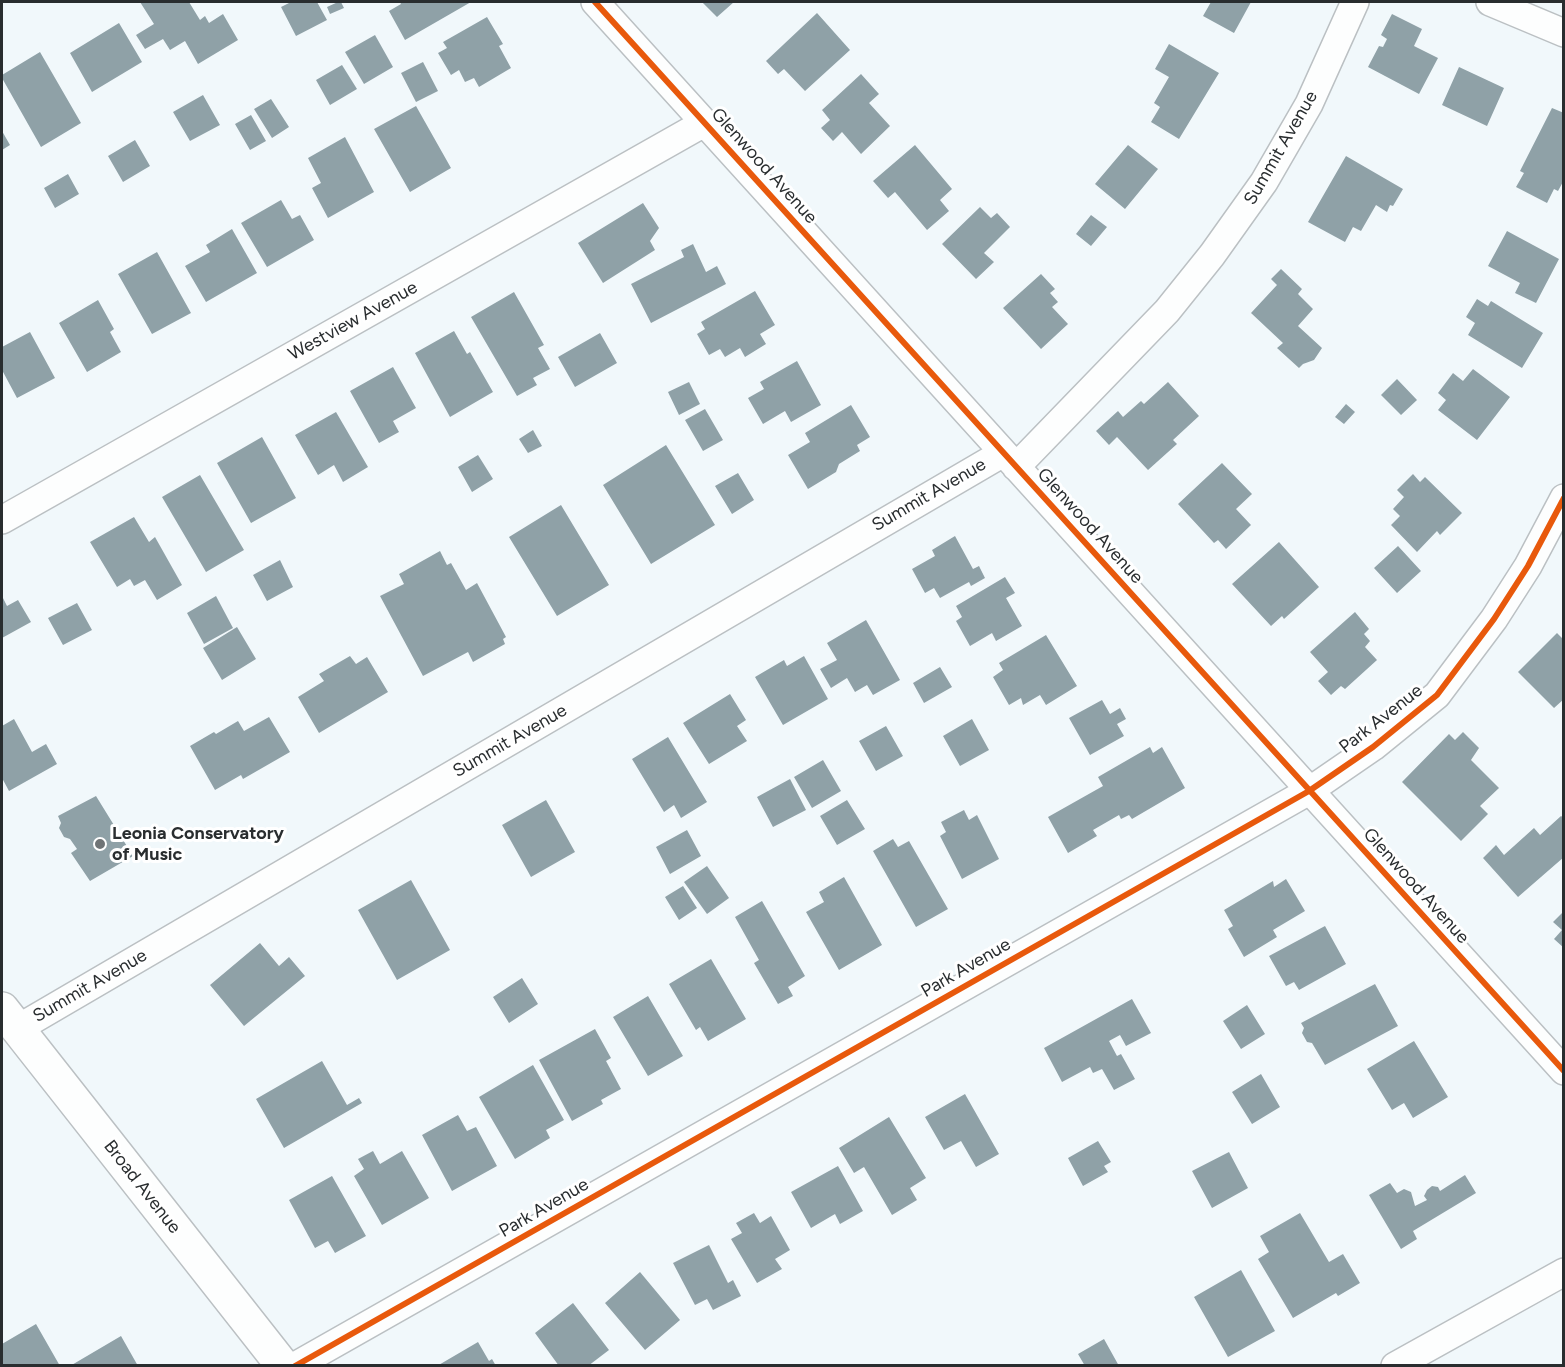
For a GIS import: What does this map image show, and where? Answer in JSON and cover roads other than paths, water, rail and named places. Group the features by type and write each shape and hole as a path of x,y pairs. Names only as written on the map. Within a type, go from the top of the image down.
{"main road":[{"name":"Broad Avenue","path":"9,1019 283,1365"}],"street":[{"name":"Glenwood Avenue","path":"595,2 1563,1071"},
{"name":"Summit Avenue","path":"9,1019 1009,460 1167,311 1212,255 1264,182 1309,104 1355,2"},
{"path":"1490,2 1563,33"},
{"name":"Westview Avenue","path":"2,520 704,123"},
{"name":"Park Avenue","path":"295,1365 1309,790 1373,747 1437,695 1494,619 1528,566 1563,498"},
{"path":"1395,1365 1563,1272"}],"place":[{"name":"Leonia Conservatory of Music","path":"100,844"}]}
